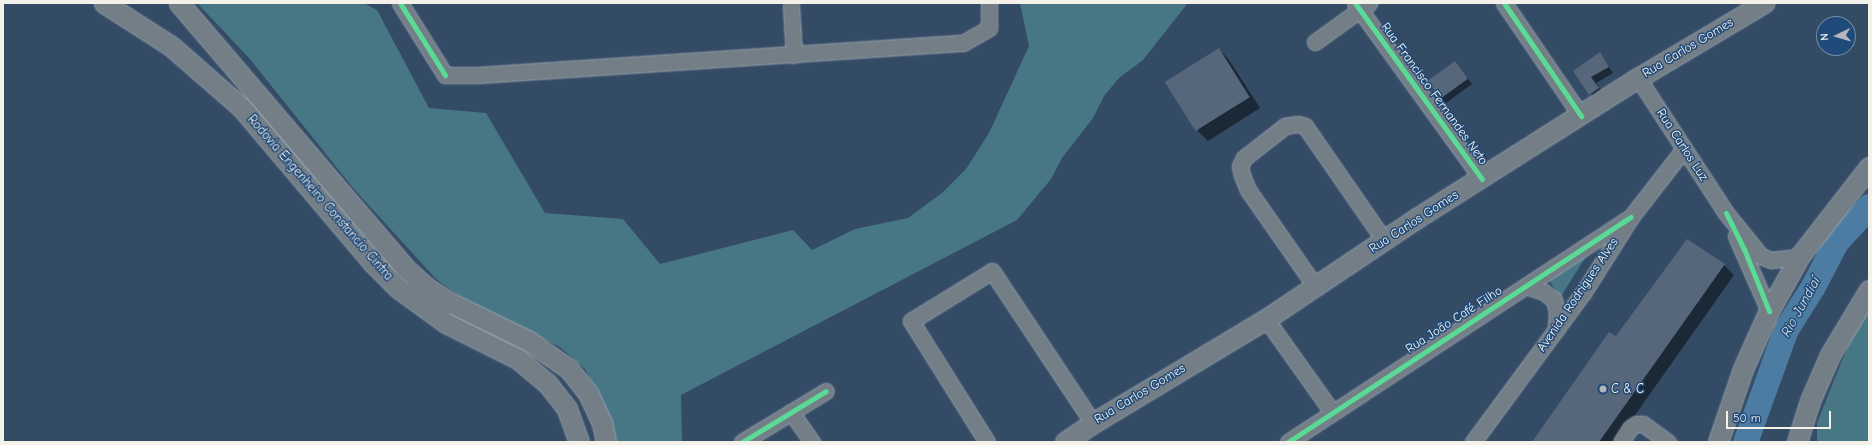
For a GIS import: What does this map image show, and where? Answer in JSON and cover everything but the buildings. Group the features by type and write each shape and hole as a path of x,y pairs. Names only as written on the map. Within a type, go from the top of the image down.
{"main road":[{"name":"Rodovia Engenheiro Constancio Cintra","path":"104,3 171,46 242,108 372,262 398,288 446,323 518,359 547,383 567,409 579,442"},
{"name":"Rodovia Engenheiro Constancio Cintra","path":"179,3 405,268 426,286 452,303 529,341 569,369 588,393 602,423 606,442"},
{"name":"Rua Carlos Gomes","path":"1065,442 1093,423 1266,319 1384,240 1581,116 1638,78 1764,3"},
{"path":"1717,438 1743,369 1769,311 1799,257 1869,167"},
{"path":"1797,442 1810,401 1830,355 1869,290"}],"street":[{"path":"400,3 445,75 478,75 963,43 989,28 989,3"},
{"path":"1504,3 1581,116"},
{"path":"1315,42 1361,5"},
{"name":"Rua Francisco Fernandes Neto","path":"1361,5 1482,179"},
{"path":"791,6 794,54"},
{"name":"Rua Carlos Luz","path":"1638,78 1726,213 1762,256 1771,260 1799,257"},
{"path":"1316,286 1248,190 1242,176 1240,166 1244,158 1285,126 1298,124 1305,126 1384,240"},
{"name":"Avenida Rodrigues Alves","path":"1473,442 1556,330 1632,217 1684,149"},
{"name":"Rua Carlos Luz","path":"1726,213 1744,249 1769,311"},
{"name":"Rua João Café Filho","path":"1288,442 1632,217"},
{"path":"987,442 911,321 992,271 1093,423"},
{"path":"1526,286 1544,292 1554,300 1557,311 1556,330"},
{"path":"1266,319 1332,412"},
{"path":"742,442 826,391"},
{"path":"791,412 812,442"},
{"path":"1621,442 1630,428 1636,424 1643,424 1668,442"}],"shaded area":[{"path":"197,3 364,3 377,10 429,108 486,113 545,213 623,219 660,264 793,230 812,250 855,229 908,218 942,193 966,169 989,133 1029,46 1020,3 1188,3 1143,60 1119,78 1104,96 1093,118 1062,158 1051,179 1017,220 681,395 682,442 615,442 606,411 585,369 560,347 466,301 435,278 354,189 249,58"},
{"path":"1590,250 1560,298 1548,278"},
{"path":"1869,307 1869,442 1817,442 1817,423 1858,322"}],"waterway":[{"name":"Rio Jundiaí","path":"1745,442 1786,329 1813,286 1836,242 1869,206"}],"cycle path":[{"path":"400,3 445,75"},
{"path":"1355,3 1482,179"},
{"path":"1504,3 1581,116"},
{"path":"1726,213 1744,249 1769,311"},
{"path":"1288,442 1631,217"},
{"path":"742,442 826,391"}],"place":[{"name":"C & C","path":"1603,389"}]}
